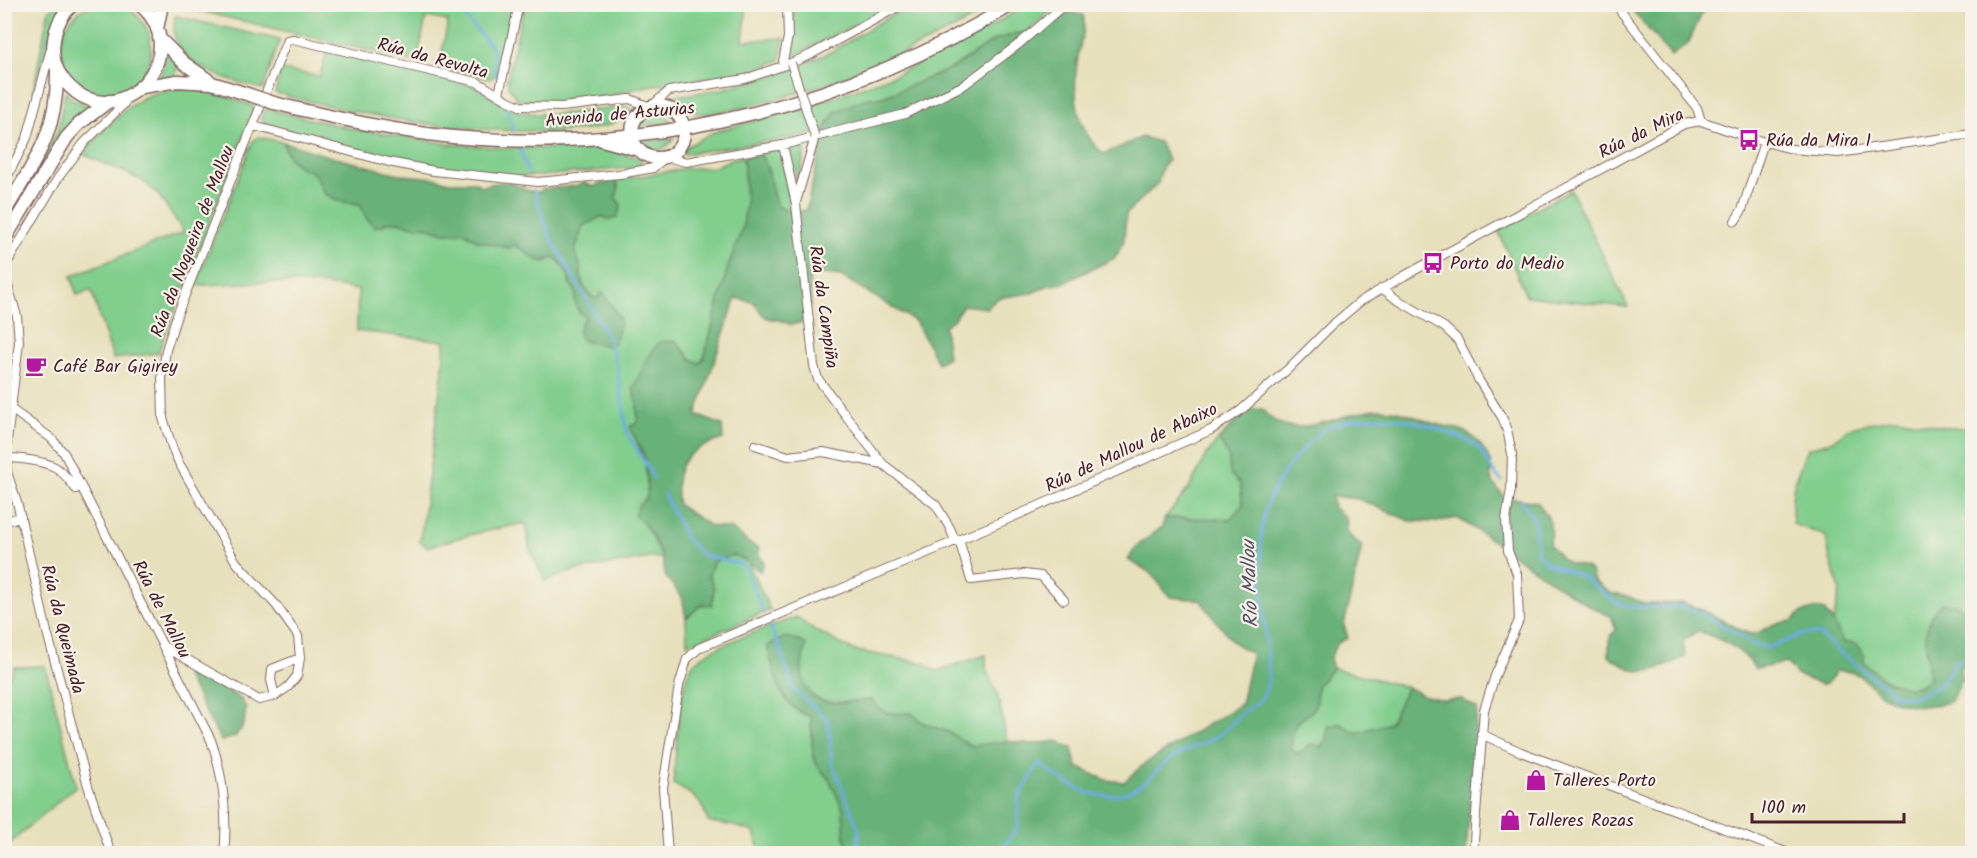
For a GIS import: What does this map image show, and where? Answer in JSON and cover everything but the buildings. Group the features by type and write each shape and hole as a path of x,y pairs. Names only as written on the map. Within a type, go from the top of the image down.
{"main road":[{"name":"Avenida de Asturias","path":"139,4 149,15 158,34 184,63 212,82 274,103 353,121 453,136 527,140 595,139 632,135 681,123"},
{"path":"57,70 76,92 96,100 109,101 126,97 142,87 152,76 158,61 158,34 162,4"},
{"name":"Avenida de Asturias","path":"710,123 787,105 876,74 950,40 1013,4"},
{"path":"4,213 48,135 57,101 57,70 53,58 53,40 57,25 73,5"},
{"name":"Avenida de Asturias","path":"142,87 177,81 212,82"},
{"path":"4,240 67,137 79,124 109,101"},
{"path":"595,139 616,130 650,107 660,106 669,109 681,123 680,145"},
{"path":"637,117 634,121 632,135 639,150"},
{"path":"681,123 710,123"},
{"path":"595,139 639,150 653,158 666,158 710,123"}],"street":[{"path":"499,94 519,4"},
{"path":"782,66 788,37 787,4"},
{"path":"650,107 669,91 745,79 791,63 903,4"},
{"path":"254,126 423,169 538,182 620,174 653,168 666,158 686,162 783,145 905,114 934,102 964,85 1065,4"},
{"path":"1615,4 1697,108 1701,121"},
{"name":"Rúa da Revolta","path":"287,40 293,39 477,82 520,106 562,107 630,99 650,107"},
{"path":"4,183 27,138 53,40"},
{"name":"Rúa da Nogueira de Mallou","path":"287,40 177,315 166,350 162,378 163,418 179,463 236,562 276,605 298,636 300,658"},
{"path":"791,63 815,137"},
{"path":"4,268 57,178 84,143 124,104 126,97"},
{"name":"Rúa da Mira","path":"1382,288 1684,124 1701,121 1764,142 1792,148 1838,153 1972,134"},
{"name":"Rúa da Campiña","path":"796,204 815,137"},
{"path":"1735,220 1742,210 1764,142"},
{"name":"Rúa da Campiña","path":"783,145 796,204 814,366 818,379 883,464 936,505 957,540"},
{"path":"4,273 8,297 18,322 19,342 7,406"},
{"path":"1382,288 1443,327 1457,339 1503,419 1512,454 1511,489 1506,520 1508,552 1517,574 1519,620 1494,676 1484,711 1473,854"},
{"name":"Rúa de Mallou de Abaixo","path":"668,854 663,788 679,686 687,659 699,648 1211,430 1240,411 1288,369 1331,326 1361,301 1382,288"},
{"name":"Rúa da Queimada","path":"7,406 8,480 21,517 47,632 88,786 111,854"},
{"name":"Rúa de Mallou","path":"7,406 51,438 64,453 214,747 224,806 224,854"},
{"path":"755,445 788,456 822,452 883,464"},
{"path":"6,458 20,458 55,467 76,489"},
{"path":"4,523 21,517"},
{"path":"957,540 971,580 1024,574 1041,576 1064,600"},
{"path":"165,647 253,698 264,701 288,687 297,676 300,658"},
{"path":"275,696 271,680 272,669 300,658"},
{"path":"1482,735 1521,752 1791,854"}],"green space":[{"path":"106,3 123,7 138,16 147,31 151,48 147,65 138,80 123,89 106,93 89,89 74,80 65,65 61,48 65,31 74,16 89,7"},
{"path":"514,4 499,74 490,79 439,68 448,21 426,17 417,62 178,5"},
{"path":"794,4 893,5 792,57"},
{"path":"54,5 67,5 49,38 38,88 33,91 48,13"},
{"path":"524,5 747,5 743,41 784,38 780,60 749,73 648,86 597,98 551,102 518,100 509,88 507,80"},
{"path":"913,5 998,5 938,37 875,65 778,99 708,114 692,112 666,100 668,97 722,89 800,66 832,51 888,17"},
{"path":"1026,5 1058,5 1027,32 995,40 952,68 906,88 883,97 863,99 830,119 825,130 805,136 683,154 684,148 714,132 818,103 897,74 975,36"},
{"path":"1628,5 1720,5 1704,9 1688,44 1671,56"},
{"path":"1070,12 1083,15 1084,20 1076,69 1076,96 1081,122 1094,145 1104,154 1142,137 1159,142 1168,160 1162,168 1158,183 1126,214 1124,241 1115,258 1061,284 1049,285 1032,293 998,298 987,308 963,305 953,320 944,326 948,357 938,363 915,321 841,276 809,273 811,305 802,322 791,325 767,318 759,311 755,303 736,298 696,415 722,425 723,439 699,448 684,461 677,479 678,505 710,526 732,529 750,544 759,548 759,555 764,563 760,571 733,555 713,562 709,575 714,588 712,605 701,605 686,618 682,597 666,577 662,558 653,537 634,515 639,505 647,497 647,480 645,458 630,427 638,422 633,389 645,362 659,342 676,341 692,360 700,363 704,358 728,267 743,227 746,202 743,157 758,152 763,159 778,207 791,212 806,210 825,130 835,112 863,99 883,97 952,68 995,40 1017,33 1043,32"},
{"path":"175,16 280,40 263,89 224,78 187,57 174,34"},
{"path":"327,50 468,84 512,109 526,113 555,114 627,107 632,110 612,124 585,130 554,132 491,130 398,119 336,108 275,93 281,70 320,76"},
{"path":"167,54 178,65 174,77 159,78"},
{"path":"185,88 215,92 255,107 158,353 113,359 91,290 77,295 71,276 184,232 157,193 141,180 83,154 114,120 142,98 168,90"},
{"path":"65,92 72,99 90,106 71,121 59,135 5,230 5,225 58,130"},
{"path":"267,109 353,129 450,144 507,148 598,148 636,157 641,160 641,163 635,167 540,176 519,176 450,168 370,153 266,125 262,119"},
{"path":"658,114 668,117 671,122 638,126 647,116"},
{"path":"258,137 283,142 289,158 301,168 314,174 325,194 339,201 360,204 367,219 382,226 387,222 399,222 432,227 444,233 465,232 471,237 510,248 514,245 545,262 554,257 573,284 577,309 586,317 582,322 595,341 616,339 620,322 604,294 598,299 593,298 583,286 575,250 583,226 602,216 609,220 621,208 615,196 619,188 616,180 688,168 715,167 731,159 743,157 746,202 743,227 728,267 704,358 700,363 692,360 676,341 633,389 638,422 630,427 642,453 647,477 647,497 639,505 662,558 573,571 545,581 530,550 525,523 427,547 420,542 445,341 357,331 358,290 298,283 195,286 253,141"},
{"path":"674,138 667,146 658,150 649,149 641,142"},
{"path":"283,142 403,175 435,178 449,182 476,182 481,187 508,182 539,192 543,189 576,186 583,182 593,187 616,180 618,191 615,197 621,205 617,218 609,220 602,216 583,226 575,250 583,286 593,298 598,298 601,292 604,294 620,319 616,339 608,346 581,340 579,327 586,317 576,306 576,292 569,283 569,277 560,261 554,257 548,260 538,260 514,245 510,248 478,241 465,232 444,233 424,226 417,227 399,222 387,222 375,227 367,219 360,204 339,201 325,194 314,174 301,168 289,158"},
{"path":"800,144 805,150 797,184 791,148"},
{"path":"776,149 781,151 791,212 778,207 773,197 768,169 758,152"},
{"path":"1571,190 1628,307 1526,296 1498,230"},
{"path":"1262,409 1274,420 1287,426 1301,427 1364,411 1386,409 1466,432 1487,454 1491,465 1491,478 1501,493 1505,497 1537,502 1549,521 1551,530 1549,544 1562,559 1591,571 1594,581 1610,593 1630,597 1644,604 1684,603 1703,610 1749,634 1758,633 1774,624 1792,621 1801,613 1823,609 1833,622 1843,642 1856,644 1864,655 1864,662 1883,679 1908,688 1922,685 1929,678 1926,639 1929,622 1934,613 1941,603 1957,605 1972,615 1972,659 1960,669 1962,681 1950,702 1922,706 1893,701 1855,673 1836,671 1828,683 1822,685 1797,675 1787,663 1755,669 1737,650 1723,641 1698,631 1683,640 1685,657 1653,670 1634,670 1609,656 1609,640 1616,629 1611,616 1588,605 1457,518 1438,522 1410,521 1358,499 1332,496 1334,508 1346,518 1348,534 1362,546 1344,625 1348,638 1336,644 1330,659 1333,668 1317,686 1316,703 1311,712 1298,722 1293,734 1291,749 1298,754 1311,744 1322,747 1328,739 1328,726 1340,724 1357,733 1390,723 1407,687 1422,695 1443,700 1462,699 1477,709 1466,854 849,853 845,838 843,809 829,779 818,767 813,755 811,717 791,705 780,689 767,646 786,638 795,639 806,645 802,666 805,685 816,698 825,702 871,700 884,711 894,714 911,713 923,723 948,732 972,746 1007,741 1032,744 1057,741 1072,748 1077,767 1106,780 1124,782 1144,764 1241,704 1252,654 1233,642 1200,600 1170,597 1151,573 1128,560 1136,547 1162,527 1165,518 1230,519 1243,505 1240,484 1230,474 1229,458 1219,439 1248,410"},
{"path":"1897,418 1945,427 1972,428 1972,615 1957,605 1925,649 1929,662 1929,679 1913,687 1895,684 1878,675 1864,662 1864,655 1843,642 1833,622 1840,590 1830,559 1826,536 1793,524 1792,512 1794,484 1808,448 1830,442 1854,426"},
{"path":"1219,439 1229,458 1230,474 1240,484 1243,505 1230,519 1165,518 1189,488 1207,454"},
{"path":"733,555 748,562 770,610 697,641 687,643 686,618 701,605 714,588 709,575 713,562"},
{"path":"797,617 809,627 852,650 924,663 936,671 986,655 986,670 997,692 1007,741 972,746 948,732 923,723 911,713 894,714 884,711 871,700 824,702 816,699 804,686 802,657 768,646 780,689 791,705 811,717 813,755 818,767 829,779 843,809 845,838 849,853 760,853 754,832 731,825 708,822 696,798 673,784 681,701 689,671 704,655 743,636"},
{"path":"45,666 76,786 8,845 5,687 14,667"},
{"path":"1333,668 1407,687 1390,723 1357,733 1340,724 1328,726 1325,740 1320,747 1298,755 1291,749 1293,734 1298,722 1311,712 1316,703 1317,686"},
{"path":"190,669 241,699 246,708 244,722 235,737 221,741 186,676 186,671"}],"waterway":[{"path":"458,4 468,20 493,48 495,75"},
{"path":"505,103 514,131"},
{"path":"520,149 528,172"},
{"path":"534,190 548,233 608,337 617,367 627,433 654,478"},
{"name":"Río Mallou","path":"999,854 1018,827 1018,799 1039,763 1068,784 1083,791 1098,795 1127,792 1142,784 1172,758 1222,733 1242,713 1261,699 1266,691 1268,675 1261,584 1264,516 1271,496 1284,474 1308,444 1327,428 1351,420 1376,417 1412,421 1436,428 1466,440 1480,449 1494,473 1502,481"},
{"path":"664,494 685,537 702,555 744,565 763,611"},
{"name":"Río Mallou","path":"1521,501 1534,518 1538,554 1547,563 1583,577 1615,602 1631,607 1682,607 1701,613 1754,644 1768,648 1804,634 1819,634 1896,695 1913,697 1928,692 1940,685 1956,662 1972,654"},
{"path":"770,626 793,689 828,720 832,763 859,830 858,854"}],"place":[{"name":"Rúa da Mira 1","path":"1749,140"},
{"name":"Porto do Medio","path":"1433,263"},
{"name":"Café Bar Gigirey","path":"36,366"},
{"name":"Talleres Porto","path":"1536,780"},
{"name":"Talleres Rozas","path":"1510,820"}]}
